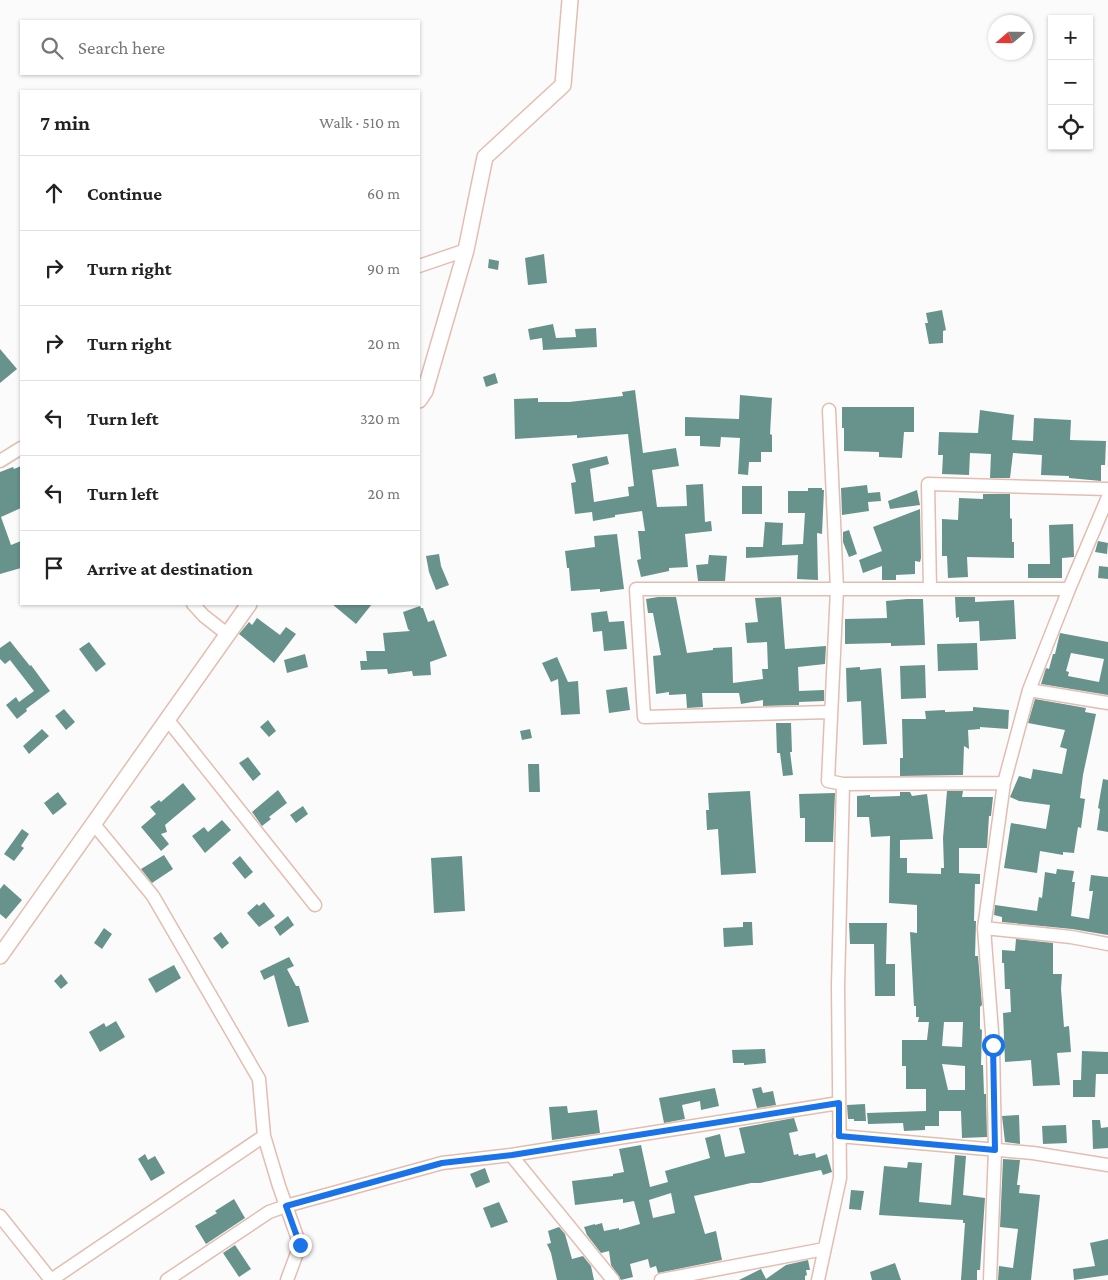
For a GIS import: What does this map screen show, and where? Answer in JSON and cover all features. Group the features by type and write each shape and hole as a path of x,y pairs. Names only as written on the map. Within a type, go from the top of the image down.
{"main road":[{"path":"420,398 425,390 466,250 485,157 563,86 570,0"},
{"path":"0,956 247,605"}],"street":[{"path":"420,266 466,250"},
{"path":"829,410 837,588 828,781 842,784 1004,784"},
{"path":"0,461 20,449"},
{"path":"930,589 928,484 1108,497 1029,690 1004,784 984,928 993,1045 995,1150 990,1280"},
{"path":"831,712 644,717 636,589 1069,590"},
{"path":"194,605 204,616 228,634"},
{"path":"1029,690 1108,703"},
{"path":"167,719 315,905"},
{"path":"818,1280 840,1178 838,986 842,784"},
{"path":"93,823 153,896 259,1079 264,1136 300,1245 287,1280"},
{"path":"984,928 1071,937 1108,944"},
{"path":"167,1280 269,1212 442,1163 512,1155 839,1103"},
{"path":"0,1216 51,1280 264,1136"},
{"path":"839,1136 1033,1154 1108,1165"},
{"path":"512,1155 613,1280"},
{"path":"661,1280 824,1249"}],"building":[{"path":"544,254 547,283 528,285 525,258"},
{"path":"489,259 499,261 498,270 488,268"},
{"path":"942,310 946,330 943,331 943,343 929,344 925,323 928,323 926,313"},
{"path":"553,324 556,338 576,337 575,329 596,328 597,347 543,350 542,338 530,340 528,329"},
{"path":"0,349 17,369 0,383"},
{"path":"495,373 498,383 486,387 483,377"},
{"path":"635,390 643,453 676,448 679,466 652,470 657,507 687,506 686,485 703,484 705,522 711,521 712,531 685,534 688,567 669,568 669,571 641,577 637,560 641,559 638,531 645,531 642,511 593,521 592,512 575,514 571,483 576,482 572,464 607,456 609,464 590,469 594,502 629,496 628,487 634,486 628,434 577,438 577,435 515,439 514,399 538,398 538,402 569,402 623,396 622,392"},
{"path":"740,395 772,398 770,434 772,435 772,452 761,452 761,462 749,462 748,475 738,474 740,438 721,437 720,447 700,446 700,436 685,436 685,417 739,419"},
{"path":"842,407 914,407 914,432 904,432 902,458 879,457 879,452 844,451"},
{"path":"980,410 1014,415 1012,440 1033,441 1034,418 1071,420 1070,440 1106,441 1105,465 1101,465 1101,481 1069,478 1069,476 1041,475 1042,455 1013,453 1010,478 990,478 991,454 970,453 969,475 942,474 943,455 938,455 939,432 978,433"},
{"path":"20,466 20,508 1,517 11,545 20,541 20,568 0,574 0,472 13,467 14,469"},
{"path":"867,485 868,493 880,492 881,501 868,502 869,511 842,515 841,488"},
{"path":"742,486 762,486 762,514 742,514"},
{"path":"808,488 822,488 824,490 822,534 817,533 818,580 797,579 798,555 746,558 746,547 763,547 765,522 783,523 782,545 803,544 805,513 788,513 788,491 808,491"},
{"path":"917,490 920,505 890,509 888,501"},
{"path":"983,494 1010,494 1014,558 967,557 968,577 948,578 947,556 942,556 942,519 958,520 959,498 983,499"},
{"path":"920,509 921,558 920,562 915,561 915,574 896,575 896,580 882,580 882,566 863,573 859,560 882,551 873,527"},
{"path":"1073,524 1074,557 1062,558 1062,578 1028,578 1028,564 1050,564 1049,525"},
{"path":"849,530 857,554 849,557 843,542 843,532"},
{"path":"617,534 624,589 600,592 600,589 571,591 565,551 595,547 594,536"},
{"path":"1098,541 1108,543 1107,554 1095,552"},
{"path":"439,554 441,566 449,585 436,590 429,572 426,556"},
{"path":"709,555 727,556 725,581 698,581 696,565 708,564"},
{"path":"1099,566 1108,567 1108,579 1098,578"},
{"path":"676,597 687,653 713,650 713,648 732,647 733,683 763,679 762,669 768,669 767,642 747,643 745,623 758,622 755,598 781,597 785,649 826,646 825,664 798,667 799,691 824,690 824,701 799,702 799,705 763,706 763,700 741,704 739,693 702,693 703,707 687,708 686,694 669,695 669,692 656,694 653,656 661,655 653,613 648,613 646,599"},
{"path":"955,597 975,597 975,602 1014,600 1016,639 980,641 979,621 959,622 959,617 956,618"},
{"path":"923,599 925,645 891,646 891,643 845,644 845,619 887,618 886,601"},
{"path":"333,605 371,605 356,624"},
{"path":"420,606 423,608 428,622 434,620 447,656 430,662 431,675 413,676 412,671 388,674 387,669 361,670 360,661 367,661 366,651 385,651 383,633 410,631 403,612"},
{"path":"607,611 609,622 624,621 627,649 604,651 602,631 593,632 591,613"},
{"path":"257,618 280,635 286,627 296,634 274,663 239,634 249,622 252,625"},
{"path":"1060,633 1108,642 1108,695 1041,684 1046,668 1049,669 1053,654 1055,654","holes":["1071,653 1104,659 1099,682 1068,676 1069,672 1066,671"]},
{"path":"10,641 50,691 26,709 27,711 17,719 6,705 16,697 19,702 34,691 10,660 5,664 0,659 0,648"},
{"path":"89,642 106,664 96,672 79,649"},
{"path":"977,643 978,670 938,671 937,644"},
{"path":"305,654 308,667 287,673 284,660"},
{"path":"557,657 568,682 578,681 580,714 561,715 558,679 551,682 542,663"},
{"path":"925,665 926,698 901,699 900,666"},
{"path":"860,667 860,670 881,668 887,744 863,745 861,701 847,702 846,668"},
{"path":"627,687 630,710 609,713 606,690"},
{"path":"1035,699 1086,708 1085,712 1096,714 1083,775 1080,798 1085,799 1081,828 1078,827 1074,853 1063,852 1063,855 1040,851 1037,873 1004,868 1011,823 1046,829 1050,805 1019,801 1010,797 1019,776 1031,779 1033,769 1062,774 1067,749 1060,747 1065,730 1028,723"},
{"path":"973,707 1009,710 1008,729 980,727 980,729 968,730 969,749 964,746 963,775 900,776 900,758 903,758 902,719 926,719 925,711 973,711"},
{"path":"64,709 75,722 66,730 55,716"},
{"path":"268,720 276,731 269,737 260,727"},
{"path":"776,723 791,723 792,752 790,752 793,775 783,776 780,753 777,753"},
{"path":"42,729 49,736 29,754 23,746"},
{"path":"530,729 532,738 522,740 520,731"},
{"path":"248,757 261,774 253,781 239,763"},
{"path":"528,764 539,764 540,792 529,792"},
{"path":"1103,779 1108,780 1108,832 1097,830 1100,809 1098,808"},
{"path":"183,783 196,799 165,825 167,832 161,834 169,844 161,851 141,827 156,814 150,807 159,800 161,802"},
{"path":"278,790 287,803 269,817 271,819 262,826 252,812"},
{"path":"750,791 756,873 721,875 718,829 707,830 706,810 709,810 708,793"},
{"path":"947,791 963,791 962,797 993,797 991,816 989,816 987,848 959,848 959,873 980,874 980,884 975,884 974,921 976,921 975,956 978,956 982,1005 980,1007 980,1029 982,1030 981,1065 983,1065 984,1094 986,1094 987,1137 962,1138 961,1111 939,1111 939,1126 925,1126 925,1130 904,1131 903,1123 868,1124 867,1113 926,1111 926,1089 906,1089 906,1066 902,1066 902,1040 927,1040 929,1022 918,1022 919,1017 916,1017 916,1006 914,1006 910,932 917,933 917,905 889,903 890,836 871,837 869,817 857,817 857,796 900,796 900,792 910,792 912,796 927,794 933,839 900,840 900,858 907,858 907,873 941,874 941,868 944,868 943,838","holes":["944,1022 963,1022 962,1047 942,1046","942,1064 965,1066 965,1090 948,1090"]},
{"path":"58,792 67,804 53,815 44,803"},
{"path":"835,793 833,842 805,842 805,818 800,818 799,794"},
{"path":"303,806 308,814 296,823 290,815"},
{"path":"222,820 231,830 205,853 192,836 204,827 208,832"},
{"path":"22,829 29,834 21,846 24,848 14,861 4,854"},
{"path":"164,855 173,869 152,883 141,869"},
{"path":"240,856 253,872 245,879 232,863"},
{"path":"462,856 465,911 434,913 431,858"},
{"path":"1057,869 1074,871 1072,882 1075,882 1071,916 1089,919 1093,891 1089,891 1091,875 1108,877 1108,935 1072,929 1002,922 1002,917 994,915 995,905 1037,911 1039,897 1042,898 1045,872 1056,874"},
{"path":"4,884 22,900 6,919 0,914 0,889"},
{"path":"264,902 275,916 259,927 247,913 257,904 259,906"},
{"path":"288,916 294,925 280,936 274,927"},
{"path":"743,922 752,922 753,945 724,947 723,928 743,927"},
{"path":"849,923 887,923 886,964 895,964 895,996 875,996 874,944 850,944"},
{"path":"104,928 112,934 102,949 94,943"},
{"path":"221,932 229,943 222,949 213,938"},
{"path":"1016,939 1053,943 1053,974 1062,974 1061,989 1064,1027 1069,1026 1071,1052 1057,1053 1060,1085 1033,1086 1031,1060 1005,1062 1003,1013 1011,1012 1010,989 1005,989 1002,950 1015,951"},
{"path":"289,957 294,966 287,969 296,986 299,986 309,1022 288,1027 274,975 264,980 260,971"},
{"path":"174,965 181,978 156,993 148,979"},
{"path":"61,974 68,983 61,989 54,981"},
{"path":"116,1021 125,1037 100,1052 89,1032 104,1023 106,1027"},
{"path":"765,1049 766,1063 744,1065 744,1063 733,1063 732,1050"},
{"path":"1082,1051 1108,1052 1108,1074 1096,1074 1095,1097 1073,1097 1073,1080 1081,1080"},
{"path":"761,1087 763,1093 773,1091 776,1105 757,1108 752,1089"},
{"path":"715,1088 719,1106 701,1110 700,1101 682,1105 685,1119 664,1123 659,1098"},
{"path":"865,1104 866,1121 848,1119 847,1105"},
{"path":"567,1106 568,1113 597,1110 600,1133 552,1140 549,1107"},
{"path":"1019,1115 1020,1144 1005,1142 1002,1116"},
{"path":"794,1118 798,1131 789,1133 794,1155 815,1153 816,1158 827,1154 832,1172 823,1175 821,1170 694,1196 705,1234 716,1231 722,1260 658,1273 656,1266 650,1268 648,1259 630,1264 633,1277 621,1280 611,1265 609,1251 601,1253 587,1235 584,1227 602,1223 604,1231 619,1228 619,1230 640,1224 634,1201 623,1203 623,1199 575,1205 572,1181 613,1176 613,1174 624,1172 619,1149 641,1145 650,1187 668,1182 665,1171 710,1158 705,1138 720,1134 725,1157 745,1153 739,1128","holes":["671,1193 675,1213 653,1218 649,1200"]},
{"path":"1092,1120 1100,1120 1101,1128 1108,1127 1108,1148 1093,1149"},
{"path":"1066,1125 1067,1143 1043,1144 1042,1126"},
{"path":"145,1154 148,1160 155,1156 165,1173 151,1181 138,1159"},
{"path":"955,1155 966,1156 963,1195 985,1198 980,1270 977,1270 977,1280 961,1280 965,1223 963,1223 963,1220 879,1215 884,1166 907,1168 908,1162 922,1163 919,1202 951,1205"},
{"path":"1003,1159 1020,1160 1017,1185 1020,1185 1019,1193 1040,1195 1031,1280 998,1280 999,1266 1013,1268 1018,1229 1000,1227"},
{"path":"485,1168 490,1182 476,1188 470,1174"},
{"path":"851,1190 864,1191 861,1210 849,1209"},
{"path":"234,1199 245,1218 206,1244 195,1226 217,1213 215,1211"},
{"path":"499,1202 508,1222 491,1228 483,1208"},
{"path":"559,1227 565,1234 572,1259 583,1256 591,1266 594,1280 557,1280 547,1244 551,1243 548,1231"},
{"path":"1108,1239 1108,1275 1074,1280 1073,1269 1095,1266 1090,1243"},
{"path":"235,1245 251,1269 239,1277 223,1253"},
{"path":"808,1260 810,1270 806,1270 805,1280 739,1280 761,1269 766,1279 786,1265"},
{"path":"895,1263 901,1280 872,1280 870,1272"}],"route":[{"path":"300,1245 286,1206 442,1163 512,1155 839,1103 839,1136 995,1150 993,1045"}]}
